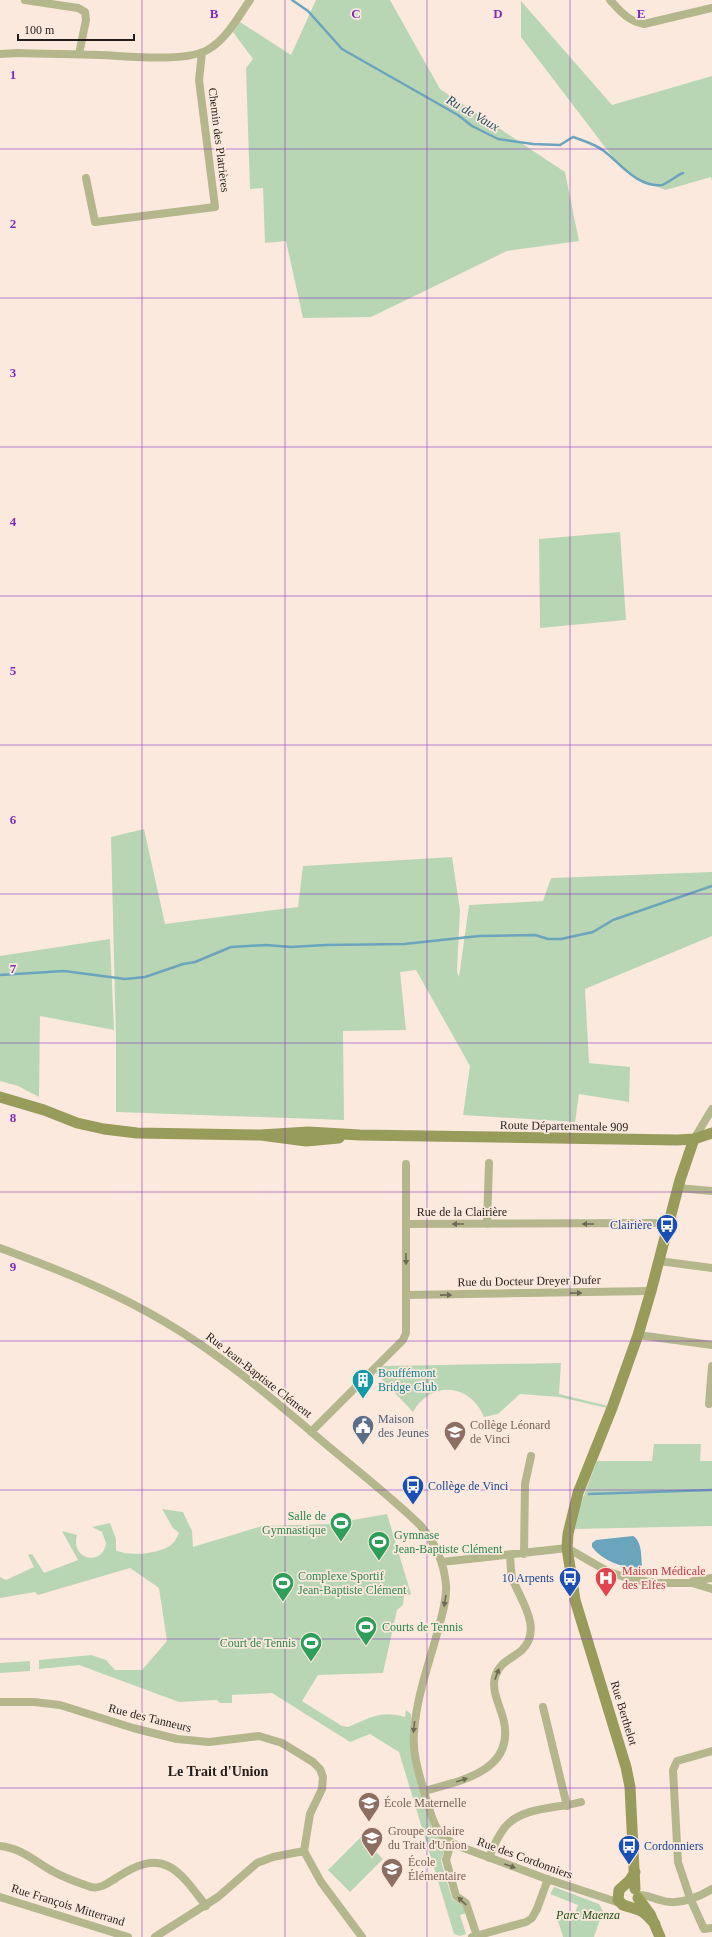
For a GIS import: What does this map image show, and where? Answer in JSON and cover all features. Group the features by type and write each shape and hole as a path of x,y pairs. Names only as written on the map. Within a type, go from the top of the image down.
{"street":[{"path":"25,0 78,8 86,12 86,20 79,54"},
{"path":"0,54 79,54 146,57 184,56 202,53 222,37 250,0"},
{"path":"610,0 625,17 634,22 644,24 712,8"},
{"name":"Chemin des Platrières","path":"86,178 95,222 216,207 199,80 202,53"},
{"name":"Route Départementale 909","path":"0,1097 44,1110 78,1123 104,1129 137,1133 261,1135 320,1132 360,1135 625,1140 694,1139 712,1133"},
{"path":"694,1139 712,1109"},
{"name":"Rue Berthelot","path":"636,1897 630,1787 626,1767 575,1600 567,1548 570,1523 578,1493 612,1408 638,1335 678,1188 694,1139"},
{"path":"487,1224 489,1163"},
{"path":"406,1164 406,1224"},
{"path":"678,1188 712,1192"},
{"name":"Rue de la Clairière","path":"311,1432 405,1337 407,1329 406,1224 669,1223"},
{"name":"Rue Jean-Baptiste Clément","path":"0,1248 78,1278 124,1300 165,1322 225,1361 420,1525 431,1538 442,1562"},
{"path":"659,1261 712,1268"},
{"name":"Rue du Docteur Dreyer Dufer","path":"407,1295 651,1291"},
{"path":"638,1335 712,1345"},
{"path":"709,1404 712,1366"},
{"path":"524,1554 525,1484 531,1456"},
{"path":"442,1562 510,1556 567,1548 608,1571 630,1579 658,1583 688,1582 712,1578"},
{"path":"424,1791 474,1777 482,1773 496,1759 501,1749 505,1737 504,1723 494,1688 495,1678 500,1667 507,1659 522,1650 527,1644 531,1633 530,1617 513,1579 510,1556"},
{"name":"Rue des Cordonniers","path":"442,1562 446,1585 446,1597 416,1710 413,1735 417,1765 434,1825 451,1843 548,1879 620,1903"},
{"path":"688,1582 712,1588"},
{"name":"Rue des Tanneurs","path":"0,1702 34,1702 60,1705 133,1728 177,1739 209,1742 259,1736 282,1743 313,1762 320,1769 323,1777 322,1789 310,1814 304,1851"},
{"path":"543,1707 567,1806"},
{"path":"712,1751 677,1760 673,1770 677,1858 690,1898 704,1929 712,1928"},
{"path":"489,1858 498,1836 515,1818 533,1811 567,1806 581,1802"},
{"path":"451,1843 446,1860 456,1896 466,1902 474,1936 526,1922 532,1918 548,1879"},
{"path":"0,1846 15,1848 58,1875 91,1887 103,1886 139,1864 148,1862 160,1864 174,1869 183,1876 206,1906"},
{"path":"155,1937 206,1906 257,1864 273,1857 304,1851 321,1882 362,1937"},
{"path":"635,1872 621,1888 617,1898 620,1903 626,1906 636,1897 648,1895 660,1900 678,1902 712,1889"},
{"path":"602,1898 621,1888 630,1886 642,1911 652,1919"},
{"name":"Rue François Mitterrand","path":"0,1897 128,1937"},
{"path":"660,1900 652,1905 652,1919 660,1937"}],"green space":[{"path":"316,0 390,0 440,89 565,172 579,241 507,251 371,317 303,318 286,241 265,243 263,188 250,189 246,68 253,59 233,32 240,22 291,55"},
{"path":"521,1 612,105 712,76 712,181 711,177 666,190 638,180 621,168 521,37"},
{"path":"620,532 626,620 540,628 539,539"},
{"path":"144,829 165,924 298,907 303,866 452,857 460,910 457,972 459,977 469,905 543,901 551,878 712,872 712,936 585,989 589,1063 630,1067 629,1102 579,1094 575,1122 463,1115 470,1066 416,970 400,972 406,1030 343,1031 344,1120 116,1112 116,1040 111,837"},
{"path":"110,939 114,1030 40,1016 39,1097 18,1086 0,1081 0,956"},
{"path":"561,1363 559,1394 608,1406 607,1408 559,1397 520,1394 498,1414 484,1417 478,1406 470,1397 460,1392 450,1390 430,1394 413,1412 376,1373 383,1366"},
{"path":"654,1444 701,1444 700,1461 712,1461 712,1526 575,1529 581,1503 597,1461 652,1461"},
{"name":"Complexe Sportif Jean-Baptiste Clément","path":"162,1509 183,1512 192,1531 193,1547 262,1526 330,1524 387,1514 411,1594 404,1596 403,1605 397,1610 383,1673 318,1675 302,1701 342,1726 348,1727 376,1716 389,1714 405,1717 406,1710 411,1714 413,1763 432,1829 447,1842 441,1861 452,1899 464,1906 467,1913 460,1915 466,1934 460,1936 454,1934 399,1752 370,1734 350,1742 272,1693 232,1695 232,1703 220,1703 217,1700 179,1702 79,1665 39,1669 39,1660 91,1655 106,1660 115,1670 142,1670 167,1641 159,1588 130,1568 38,1595 35,1592 0,1598 0,1577 6,1580 34,1567 28,1555 32,1554 44,1573 78,1560 62,1531 77,1535 76,1544 78,1550 82,1555 88,1557 94,1558 99,1555 104,1551 106,1543 102,1532 92,1527 110,1523 116,1539 116,1550 136,1554 161,1550 174,1542 179,1533 173,1528"},
{"path":"30,1661 30,1671 0,1673 0,1663"},
{"path":"361,1837 383,1859 350,1892 328,1870"},
{"name":"Parc Maenza","path":"554,1887 599,1904 603,1911 594,1937 563,1937 555,1911 573,1918 578,1905 550,1894"}],"water":[{"path":"633,1536 640,1545 642,1565 639,1568 626,1567 613,1563 596,1552 592,1547 592,1543 596,1540"}],"waterway":[{"name":"Ru de Vaux","path":"292,0 308,11 342,49 458,115 472,126 498,139 533,144 560,145 573,137 601,149 630,174 645,183 653,185 662,185 683,173"},
{"path":"0,975 64,971 125,979 145,977 183,964 195,962 231,947 266,945 291,947 404,944 479,936 535,935 548,939 561,939 593,932 613,920 712,886"},
{"path":"589,1494 712,1490"}],"place":[{"name":"Clairière","path":"667,1244"},
{"name":"Bouffémont Bridge Club","path":"363,1400"},
{"name":"Maison des Jeunes","path":"363,1446"},
{"name":"Collège Léonard de Vinci","path":"455,1452"},
{"name":"Collège de Vinci","path":"413,1506"},
{"name":"Salle de Gymnastique","path":"341,1542"},
{"name":"Gymnase Jean-Baptiste Clément","path":"379,1562"},
{"name":"10 Arpents","path":"570,1598"},
{"name":"Maison Médicale des Elfes","path":"606,1598"},
{"name":"Complexe Sportif Jean-Baptiste Clément","path":"283,1602"},
{"name":"Courts de Tennis","path":"366,1646"},
{"name":"Court de Tennis","path":"311,1662"},
{"name":"École Maternelle","path":"369,1822"},
{"name":"Groupe scolaire du Trait d'Union","path":"372,1858"},
{"name":"Cordonniers","path":"629,1866"},
{"name":"École Élémentaire","path":"392,1888"}],"district":[{"name":"Le Trait d'Union","path":"218,1771"}]}
